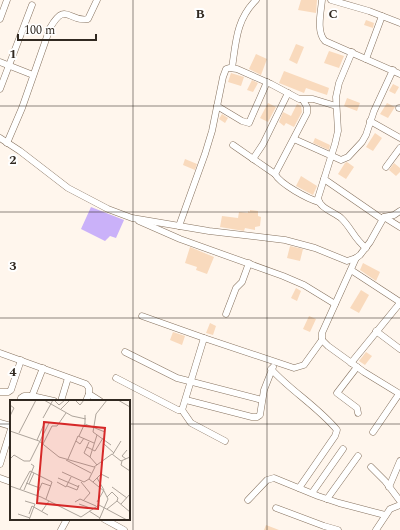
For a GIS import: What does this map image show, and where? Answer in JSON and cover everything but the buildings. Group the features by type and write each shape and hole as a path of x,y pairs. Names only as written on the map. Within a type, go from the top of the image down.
{"street":[{"path":"0,19 7,0"},
{"path":"7,143 22,108 50,28 58,16 67,13 83,20 88,19 97,0"},
{"path":"232,68 239,28 245,13 256,0"},
{"path":"322,0 320,30 322,38 325,41 400,74"},
{"path":"331,0 369,11 400,23"},
{"path":"0,89 32,5"},
{"path":"366,59 382,16"},
{"path":"319,202 318,195 338,131 336,97 339,84 352,52"},
{"path":"0,62 33,75"},
{"path":"178,226 205,154 212,131 224,72 226,69 232,68 267,82 299,99 312,100 336,106"},
{"path":"294,139 341,160 348,157 362,142 366,135 370,120 393,70"},
{"path":"217,106 248,123 267,82"},
{"path":"253,159 263,144 288,93"},
{"path":"275,174 307,113 307,107 303,100"},
{"path":"370,120 400,138"},
{"path":"0,138 20,151 68,188 108,209 180,239 294,280 335,304"},
{"path":"232,146 275,174 281,181 307,197 319,202 341,218 366,248"},
{"path":"386,167 400,148"},
{"path":"324,179 383,218 400,227"},
{"path":"132,218 178,226 285,240 315,248 347,260 356,258 360,255 366,248 383,218 394,215 400,211"},
{"path":"142,316 275,362 294,368 302,367 322,340 322,334 356,258"},
{"path":"226,314 236,288 243,279 249,263"},
{"path":"351,270 400,302 351,362"},
{"path":"376,331 400,349"},
{"path":"182,410 192,382 204,338"},
{"path":"322,340 357,367 400,394 373,432"},
{"path":"125,352 172,376 262,400"},
{"path":"0,353 88,385 89,394 86,400"},
{"path":"0,392 8,392 10,390 22,360"},
{"path":"186,400 255,418 260,415 266,383 275,362"},
{"path":"357,367 337,393 357,408 358,413"},
{"path":"32,396 43,368"},
{"path":"271,370 307,401 337,430 336,436 299,488"},
{"path":"61,400 68,378"},
{"path":"116,378 178,410 182,410 191,423 225,442"},
{"path":"89,394 98,400"},
{"path":"20,400 24,396 32,396 42,400"},
{"path":"0,423 10,426"},
{"path":"0,464 10,432"},
{"path":"312,493 342,449"},
{"path":"326,499 358,456"},
{"path":"389,487 400,461"},
{"path":"372,467 400,501"},
{"path":"0,478 10,482"},
{"path":"248,500 267,480 272,478 281,480 326,499 385,515"},
{"path":"376,530 390,509 400,505"},
{"path":"276,508 338,530"},
{"path":"61,530 66,520"},
{"path":"106,520 124,530"}],"shaded area":[{"path":"91,207 124,220 116,238 110,236 105,241 81,229"}]}
